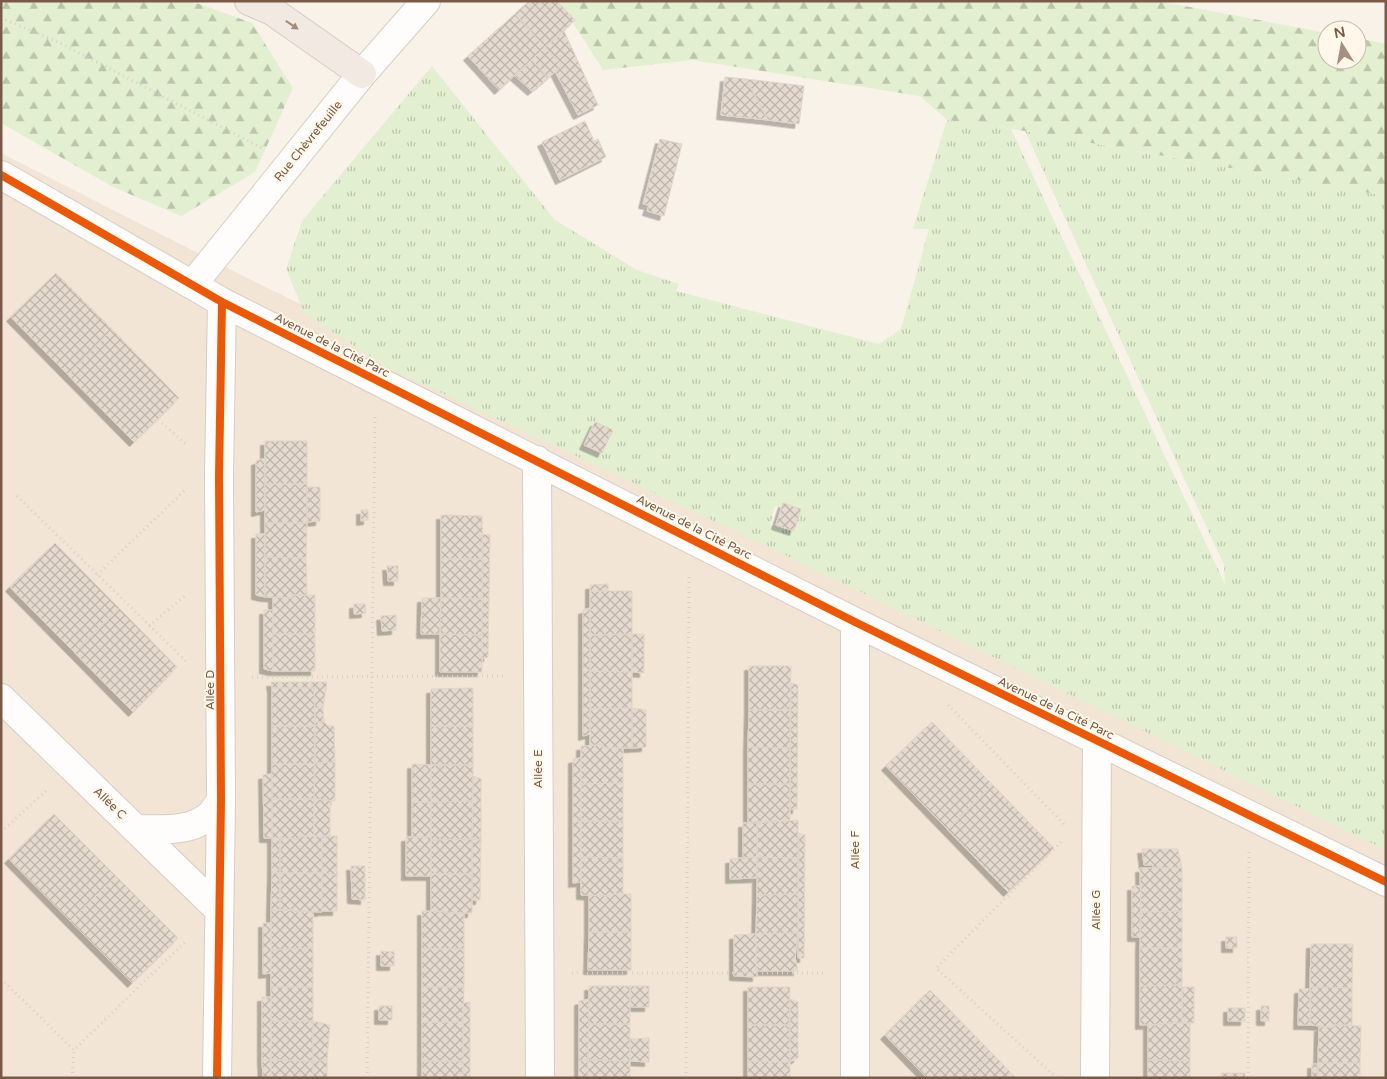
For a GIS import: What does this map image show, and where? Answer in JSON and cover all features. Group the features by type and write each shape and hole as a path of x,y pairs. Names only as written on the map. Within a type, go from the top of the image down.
{"highway":[{"path":"250,1 272,11 362,74"}],"street":[{"name":"Rue Chèvrefeuille","path":"192,284 362,74 426,1"},
{"name":"Avenue de la Cité Parc","path":"1,175 222,302 855,622 1386,882"},
{"name":"Allée D","path":"217,1078 221,800 222,302"},
{"name":"Allée E","path":"537,460 540,1078"},
{"name":"Allée F","path":"855,622 855,1078"},
{"name":"Allée C","path":"1,698 219,910"},
{"name":"Allée G","path":"1095,1078 1097,741"},
{"path":"136,828 170,830 194,824 210,816 221,800"}],"path":[{"path":"1,18 58,42 290,163"},
{"path":"367,1078 376,380"},
{"path":"97,575 188,487"},
{"path":"17,496 149,626 221,686 372,676 538,675"},
{"path":"686,1078 689,537"},
{"path":"149,626 220,567"},
{"path":"946,704 1071,831"},
{"path":"1,832 72,766"},
{"path":"1057,1078 936,968 1065,838"},
{"path":"1248,1078 1249,846"},
{"path":"72,1078 74,1050 219,910"},
{"path":"539,973 854,973"},
{"path":"1,978 74,1050"}],"shaded area":[{"path":"1,153 249,279 1386,830 1386,1078 1,1078"}],"green space":[{"path":"1,1 191,1 252,23 293,88 255,172 181,216 113,187 1,123"},
{"path":"559,1 1158,1 1317,31 1317,70 1367,70 1367,40 1386,44 1386,196 1025,131 947,120 920,96 692,60 603,70"},
{"path":"432,66 555,220 637,270 679,284 676,291 879,344 901,329 929,229 913,229 947,120 1011,129 1225,584 1224,565 1025,131 1386,196 1386,850 765,545 387,367 305,314 286,269 302,221","holes":["590,428 603,433 597,455 580,448","775,506 792,511 786,530 770,525"]}],"building":[{"path":"529,1 557,1 575,20 545,47 515,14"},
{"path":"515,14 545,47 499,90 468,56"},
{"path":"564,31 598,105 578,115 555,71 562,65 545,47"},
{"path":"545,47 562,65 548,78 532,60"},
{"path":"532,60 548,78 532,91 515,76"},
{"path":"725,77 746,79 768,120 721,115"},
{"path":"746,79 804,86 799,124 768,120"},
{"path":"585,121 594,141 598,139 606,157 560,180 542,142"},
{"path":"660,139 682,144 664,216 647,211 649,205 643,204"},
{"path":"56,273 112,329 68,375 11,317"},
{"path":"112,329 179,398 134,442 68,375"},
{"path":"595,422 613,430 602,453 584,445"},
{"path":"265,441 307,441 307,484 265,484"},
{"path":"265,458 265,510 256,512 256,461"},
{"path":"265,484 307,484 307,523 265,523"},
{"path":"307,487 320,487 320,521 307,522"},
{"path":"783,503 801,509 794,531 776,525"},
{"path":"361,510 368,510 368,520 361,521"},
{"path":"441,515 482,516 483,559 441,559"},
{"path":"265,523 307,523 306,558 265,557"},
{"path":"256,534 265,534 265,597 256,595"},
{"path":"482,534 490,535 488,657 482,659"},
{"path":"55,543 119,608 74,652 10,587"},
{"path":"265,557 306,558 307,595 292,595 293,598 265,597"},
{"path":"441,559 483,559 482,599 441,598"},
{"path":"387,566 398,566 398,581 388,581"},
{"path":"608,584 608,591 590,591 590,585"},
{"path":"590,591 632,591 632,634 590,635"},
{"path":"292,595 315,595 315,634 273,634 273,597 293,598"},
{"path":"422,598 441,598 440,634 421,634"},
{"path":"441,598 482,599 482,635 440,634"},
{"path":"354,604 365,604 366,613 354,614"},
{"path":"119,608 177,667 133,712 74,652"},
{"path":"590,608 590,734 583,736 583,610"},
{"path":"264,610 273,610 273,671 264,669"},
{"path":"396,615 396,630 382,631 381,616"},
{"path":"273,634 315,634 315,671 273,671"},
{"path":"440,634 482,635 482,672 440,672"},
{"path":"632,634 632,672 590,671 590,635"},
{"path":"632,634 644,634 644,673 632,672"},
{"path":"749,666 791,666 790,710 749,710"},
{"path":"590,671 632,672 632,708 590,709"},
{"path":"271,682 327,682 323,708 315,708 314,688 272,688"},
{"path":"791,683 798,685 797,809 790,809"},
{"path":"272,688 314,688 315,726 272,726"},
{"path":"473,688 473,726 431,726 431,689"},
{"path":"315,708 323,708 324,722 315,722"},
{"path":"632,708 632,748 603,748 603,745 590,745 590,709"},
{"path":"632,708 646,710 646,747 632,748"},
{"path":"749,710 790,710 790,748 748,747"},
{"path":"315,722 324,722 328,726 334,726 335,762 315,763"},
{"path":"932,722 993,785 947,829 886,766"},
{"path":"272,726 315,726 314,764 272,764"},
{"path":"431,726 473,726 473,765 431,765"},
{"path":"603,745 603,748 623,748 623,783 581,784 581,746"},
{"path":"748,747 790,748 790,784 748,784"},
{"path":"581,758 581,821 573,822 573,759"},
{"path":"335,762 335,801 314,799 315,763"},
{"path":"272,764 314,764 314,799 272,799"},
{"path":"412,764 431,765 431,802 412,802"},
{"path":"431,765 473,765 473,801 431,802"},
{"path":"272,774 272,838 264,838 263,775"},
{"path":"473,776 481,779 481,840 472,839"},
{"path":"623,783 623,821 581,821 581,784"},
{"path":"748,784 790,784 790,820 748,822"},
{"path":"993,785 1054,848 1008,892 947,829"},
{"path":"272,799 314,799 314,836 299,836 299,839 272,838"},
{"path":"314,799 330,800 330,836 314,836"},
{"path":"473,801 472,839 431,840 431,802"},
{"path":"412,802 431,802 431,837 412,837"},
{"path":"54,814 116,876 70,921 9,859"},
{"path":"798,820 798,858 757,857 757,823"},
{"path":"581,821 623,821 623,858 581,857"},
{"path":"581,821 581,882 573,883 573,822"},
{"path":"743,823 757,823 757,856 743,859"},
{"path":"799,833 805,835 804,958 798,958"},
{"path":"299,836 322,836 322,873 280,873 280,838 299,839"},
{"path":"322,836 337,836 337,875 322,873"},
{"path":"406,837 431,837 431,876 406,876"},
{"path":"272,838 280,838 280,873 272,873"},
{"path":"472,839 472,874 431,874 431,840"},
{"path":"472,839 481,840 480,900 472,900"},
{"path":"1142,849 1178,849 1182,868 1153,868 1153,865 1144,865"},
{"path":"581,857 623,858 623,894 610,894 610,896 581,895"},
{"path":"757,857 798,858 798,894 757,895"},
{"path":"757,857 756,878 730,879 730,859"},
{"path":"351,866 365,866 365,900 352,899"},
{"path":"1140,868 1182,868 1182,911 1141,912"},
{"path":"272,873 280,873 280,910 271,910"},
{"path":"280,873 322,873 322,912 280,910"},
{"path":"322,873 337,875 337,911 322,911"},
{"path":"431,874 472,874 472,913 445,914 445,911 431,911"},
{"path":"116,876 178,938 132,983 70,921"},
{"path":"1132,886 1141,886 1140,937 1132,937"},
{"path":"610,894 631,894 631,932 589,932 589,895 610,896"},
{"path":"798,894 798,933 756,934 757,895"},
{"path":"294,909 294,912 313,912 313,948 271,950 271,910"},
{"path":"422,911 464,913 464,949 422,949"},
{"path":"1182,911 1182,948 1140,948 1141,912"},
{"path":"263,923 271,923 271,973 263,974"},
{"path":"589,932 631,932 631,970 588,970"},
{"path":"798,933 795,957 798,971 756,971 756,934"},
{"path":"756,934 757,977 734,976 734,935"},
{"path":"1226,937 1237,937 1237,948 1226,948"},
{"path":"1311,944 1353,944 1352,988 1310,987"},
{"path":"313,948 313,987 271,987 271,950"},
{"path":"1140,948 1182,948 1182,985 1140,986"},
{"path":"422,949 464,949 464,987 422,987"},
{"path":"381,951 394,952 394,966 381,966"},
{"path":"1182,985 1182,1023 1140,1025 1140,986"},
{"path":"589,986 630,986 630,1024 589,1024"},
{"path":"630,986 649,986 649,1007 631,1007"},
{"path":"271,987 313,987 313,1021 271,1021"},
{"path":"422,987 464,987 463,1022 422,1022"},
{"path":"748,987 790,987 789,1025 748,1025"},
{"path":"1182,987 1194,987 1194,1023 1182,1023"},
{"path":"1310,987 1352,988 1352,1025 1333,1025 1333,1027 1310,1025"},
{"path":"1299,989 1311,989 1310,1025 1298,1025"},
{"path":"930,990 992,1053 966,1078 927,1078 885,1035"},
{"path":"262,997 271,997 271,1060 262,1060"},
{"path":"589,999 588,1060 579,1061 579,1001"},
{"path":"790,999 798,1002 798,1058 790,1062"},
{"path":"470,1002 470,1078 463,1078 463,1003"},
{"path":"379,1006 392,1006 392,1020 379,1020"},
{"path":"1261,1006 1269,1006 1269,1021 1261,1021"},
{"path":"1228,1008 1245,1008 1245,1021 1228,1021"},
{"path":"271,1021 313,1021 313,1061 271,1060"},
{"path":"313,1021 330,1025 327,1060 313,1061"},
{"path":"422,1022 463,1022 463,1061 422,1061"},
{"path":"1162,1023 1190,1023 1190,1061 1148,1060 1148,1025 1162,1025"},
{"path":"589,1024 630,1024 630,1061 588,1060"},
{"path":"748,1025 789,1025 790,1062 748,1061"},
{"path":"1333,1025 1361,1026 1360,1063 1318,1063 1319,1027 1333,1027"},
{"path":"649,1038 649,1062 630,1061 630,1039"},
{"path":"992,1053 1016,1078 966,1078"},
{"path":"262,1060 271,1060 271,1078 263,1078"},
{"path":"271,1060 313,1061 313,1078 271,1078"},
{"path":"327,1060 327,1078 313,1078 313,1061"},
{"path":"588,1060 630,1061 630,1078 588,1078"},
{"path":"588,1060 588,1078 579,1078 579,1061"},
{"path":"1148,1060 1190,1061 1190,1078 1148,1078"},
{"path":"422,1061 463,1061 463,1078 422,1078"},
{"path":"748,1061 790,1062 790,1078 748,1078"},
{"path":"1318,1063 1360,1063 1360,1078 1318,1078"},
{"path":"1312,1064 1318,1064 1318,1077 1312,1077"},
{"path":"1221,1073 1245,1073 1245,1078 1221,1078"}],"cycle path":[{"path":"1,175 222,302 855,622 1386,882"},
{"path":"217,1078 221,800 219,476 222,302"}]}
